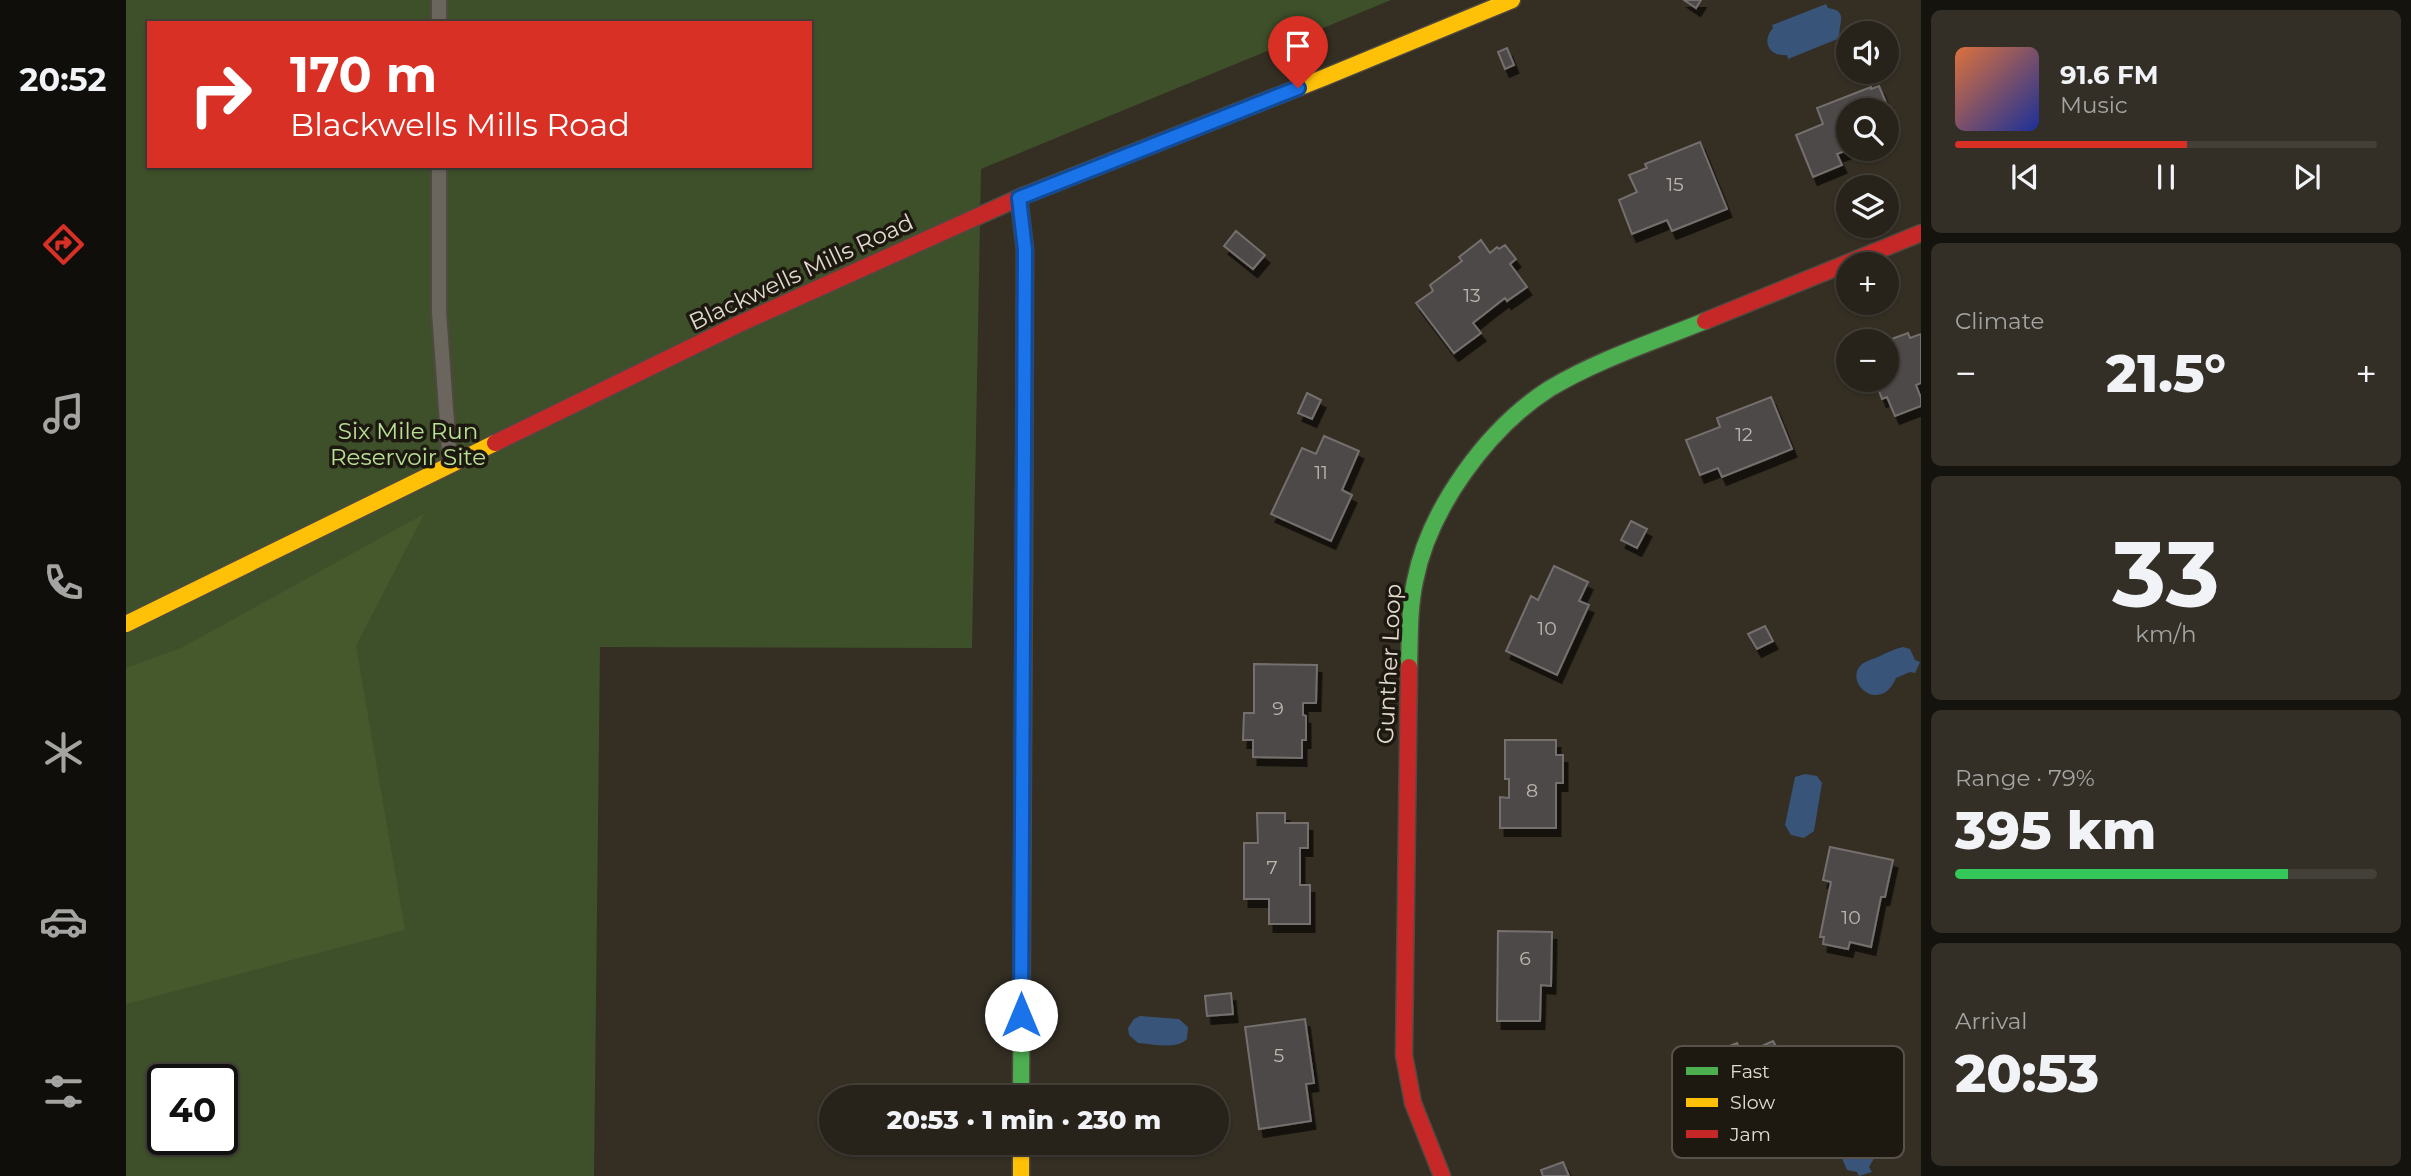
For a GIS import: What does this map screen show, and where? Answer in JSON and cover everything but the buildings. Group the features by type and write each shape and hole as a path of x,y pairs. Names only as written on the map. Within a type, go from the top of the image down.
{"street":[{"name":"Blackwells Mills Road","path":"126,624 739,324 1019,198 1512,0"},
{"path":"1019,198 1025,250 1021,1085"},
{"name":"Gunther Loop","path":"1442,1176 1413,1103 1404,1055 1410,627 1415,580 1431,531 1446,499 1470,465 1501,429 1545,392 1596,365 1921,233"},
{"path":"1021,1155 1021,1176"}],"lane":[{"path":"439,0 439,21"},
{"path":"439,168 439,312 450,465"}],"green space":[{"name":"Six Mile Run Reservoir Site","path":"126,0 1391,0 981,169 972,648 600,647 594,1176 126,1176"},
{"path":"424,514 356,646 405,930 126,1004 126,668 181,648"}],"water":[{"path":"1826,4 1841,16 1841,21 1836,21 1836,40 1788,59 1787,55 1771,51 1767,43 1772,25"},
{"path":"1903,647 1910,649 1915,660 1920,662 1915,673 1910,672 1896,678 1889,689 1881,694 1866,692 1857,679 1857,671 1862,664"},
{"path":"1805,774 1817,776 1822,783 1814,831 1804,838 1791,835 1785,825 1795,777"},
{"path":"1140,1016 1179,1019 1188,1027 1187,1039 1171,1045 1138,1043 1129,1035 1128,1028 1134,1019"},
{"path":"1842,1158 1874,1158 1869,1167 1872,1172 1859,1176 1857,1172 1847,1170"}],"traffic: fast":[{"path":"1409,667 1412,602 1422,554 1447,499 1483,448 1526,406 1549,389 1606,360 1705,321"},
{"path":"1021,1085 1024,544"}],"traffic: slow":[{"path":"1023,196 1512,0"},
{"path":"126,624 495,443"},
{"path":"1021,1155 1021,1176"}],"traffic: jam":[{"path":"495,443 739,324 1023,196"},
{"path":"1019,198 1025,250 1024,544"},
{"path":"1705,321 1921,233"},
{"path":"1409,667 1404,1055 1413,1103 1442,1176"}],"route":[{"path":"1021,1015 1025,250 1019,198 1298,88"}]}
